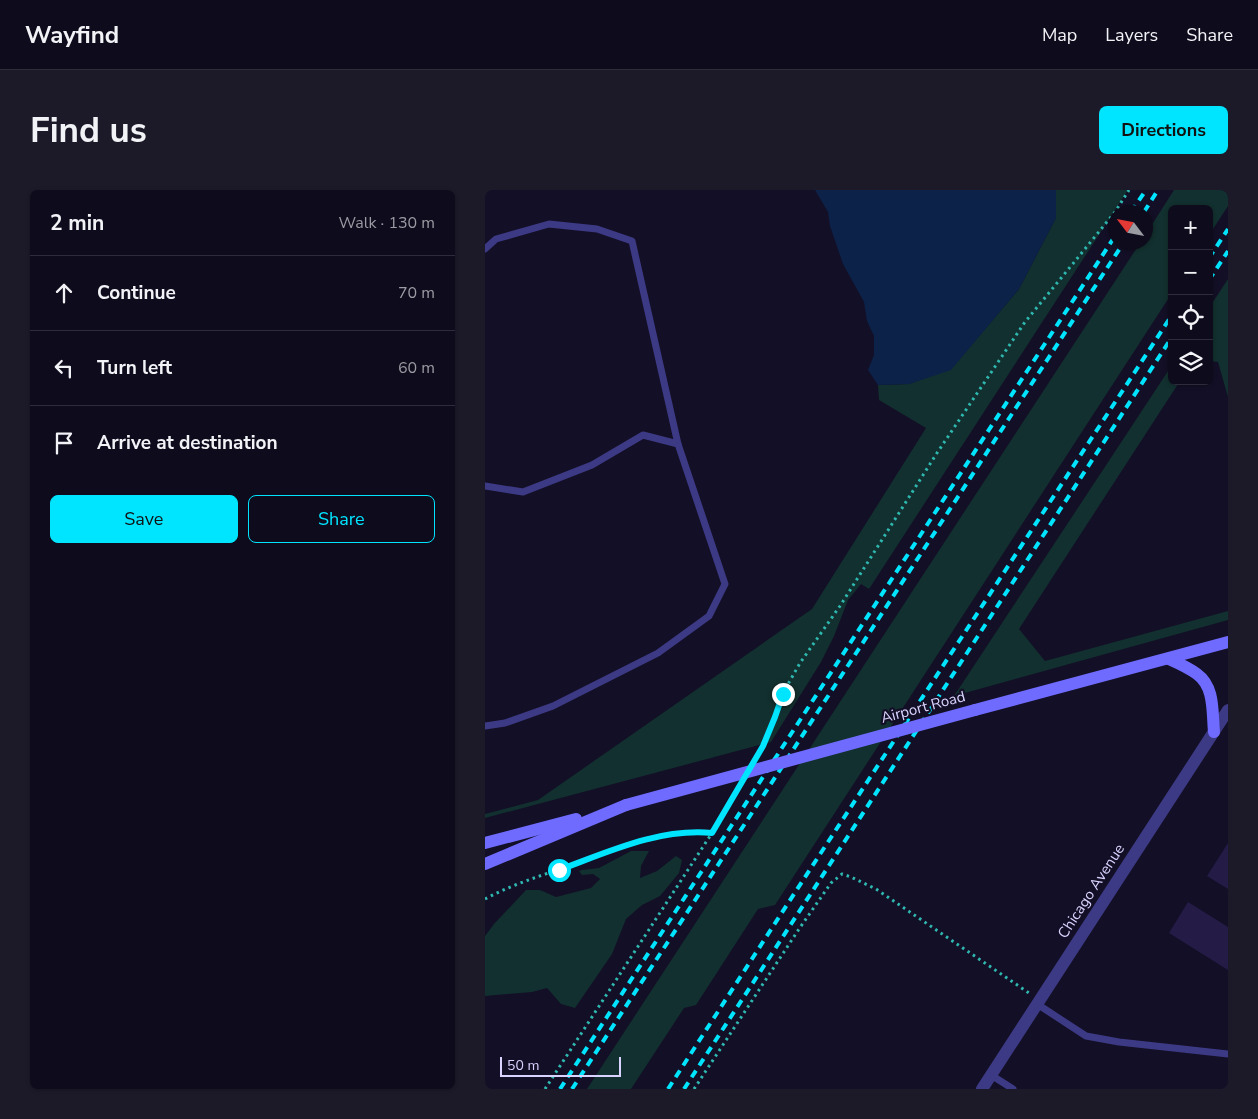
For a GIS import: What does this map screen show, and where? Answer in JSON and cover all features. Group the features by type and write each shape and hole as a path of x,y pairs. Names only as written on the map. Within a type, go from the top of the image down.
{"main road":[{"name":"Airport Road","path":"485,844 1228,642"},
{"path":"1169,659 1196,673 1205,682 1211,693 1214,732"},
{"name":"Airport Road","path":"485,864 626,805"}],"street":[{"name":"Chicago Avenue","path":"982,1089 1228,710"}],"lane":[{"path":"485,249 496,239 549,224 597,229 632,241 678,444 725,584 709,616 658,653 553,706 505,722 485,726"},
{"path":"485,486 523,492 592,465 643,435 678,444"},
{"path":"1039,1002 1086,1036 1119,1042 1228,1054"},
{"path":"991,1075 1013,1089"}],"path":[{"path":"756,758 768,734 783,694 800,663 840,606 937,453 1025,322 1115,212 1129,190"},
{"path":"545,1089 712,833 743,781"},
{"path":"485,899 525,881 645,840 682,833 712,833"},
{"path":"695,1089 799,929 831,883 842,874 851,876 876,889 1039,1002"}],"green space":[{"path":"1056,190 1128,190 1118,205 1108,205 1108,221 869,589 861,584 848,600 834,636 821,662 771,742 485,818 485,814 538,800 812,609 926,428 879,400 878,385 909,384 951,369 1019,289 1056,218"},
{"path":"1174,190 1228,190 1228,206 1213,229 1213,205 1168,205 1168,299 775,905 758,909 696,1005 684,1008 631,1089 587,1089 1135,250 1153,250 1153,223"},
{"path":"1228,279 1228,397 1218,362 1213,361 1213,302"},
{"path":"1168,371 1168,385 1177,385 1019,629 1045,661 1228,611 1228,620 954,696"},
{"path":"631,851 649,851 641,866 640,878 657,871 676,856 682,860 679,873 660,896 642,905 626,919 612,954 575,1008 561,1004 547,988 532,992 485,996 485,936 526,890 540,890 556,897 591,888 600,879 593,874 582,875 579,871 599,868"}],"water":[{"path":"815,190 1056,190 1056,218 1019,289 951,370 909,384 878,385 868,370 874,355 874,336 867,321 864,302 843,264 830,226 828,212"}],"building":[{"path":"1228,843 1228,889 1207,876"},
{"path":"1188,902 1228,927 1228,970 1169,933"}],"railway":[{"path":"1136,205 1146,190"},
{"path":"1148,205 1158,190"},
{"path":"1213,252 1228,229"},
{"path":"560,1089 1108,247"},
{"path":"572,1089 1119,250"},
{"path":"1213,274 1228,251"},
{"path":"668,1089 1168,321"},
{"path":"684,1089 1170,340"}],"route":[{"path":"559,870 645,840 682,833 712,833 763,746 783,694"}]}
